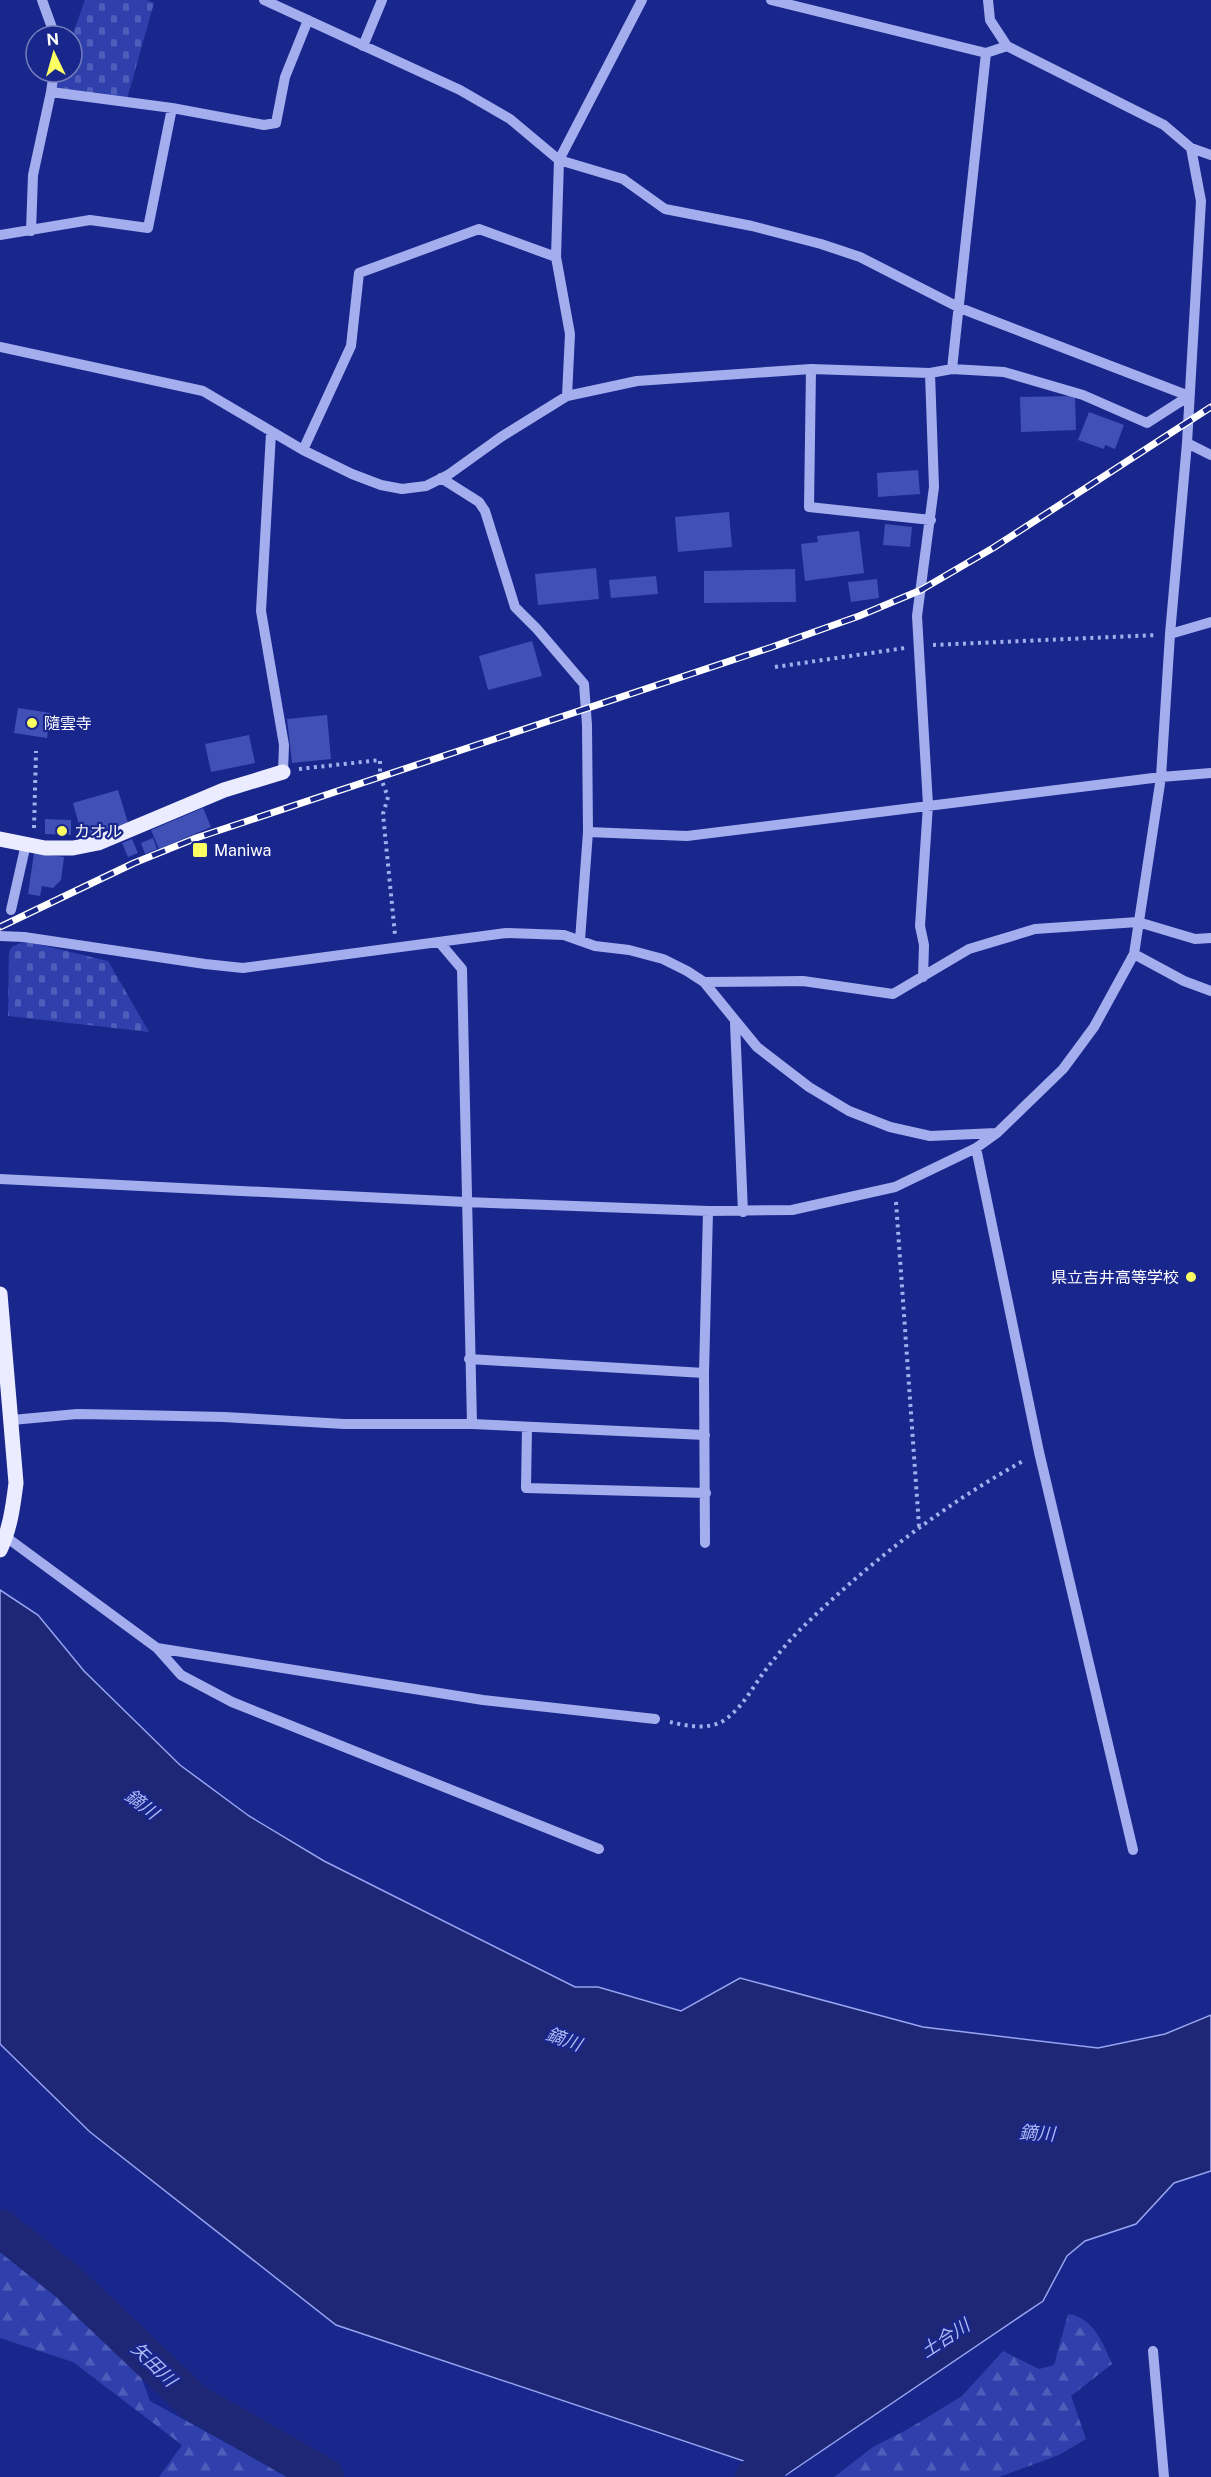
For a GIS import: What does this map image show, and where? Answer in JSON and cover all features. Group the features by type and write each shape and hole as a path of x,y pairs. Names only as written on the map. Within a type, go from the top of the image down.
{"main road":[{"path":"0,838 45,848 73,848 98,843 224,790 283,772"},
{"path":"0,1294 16,1483 3,1544"}],"street":[{"path":"42,0 51,24"},
{"path":"264,0 460,90 510,119 559,160 623,179 665,209 752,226 860,257 960,308 1189,396"},
{"path":"363,46 382,0"},
{"path":"567,396 570,334 556,256 559,160 642,0"},
{"path":"771,0 986,53 1006,46"},
{"path":"988,0 990,20 1006,46 1164,125 1191,148 1211,154"},
{"path":"51,92 172,108 264,125 276,123 285,77 308,20"},
{"path":"952,369 986,53"},
{"path":"32,231 33,175 52,84"},
{"path":"0,235 90,220 148,228 172,108"},
{"path":"0,1179 466,1202 744,1212 792,1210 895,1187 976,1148 997,1133 1063,1069 1094,1027 1134,954 1161,777 1170,634 1187,443 1201,201 1191,148"},
{"path":"303,450 351,346 359,273 479,229 556,256"},
{"path":"0,347 203,391 303,450 381,485 402,489 426,486 441,478 501,436 567,396 637,381 811,369 930,373 952,369 1004,372 1083,395 1147,423 1189,396"},
{"path":"811,369 809,507 931,520"},
{"path":"923,977 924,945 920,926 928,805 917,616 934,487 930,373"},
{"path":"271,433 261,611 284,745 283,772"},
{"path":"1187,443 1211,455"},
{"path":"441,478 479,502 485,511 515,608 537,629 584,684 587,719 588,832 580,940"},
{"path":"1170,634 1211,622"},
{"path":"588,832 687,836 928,805 1211,773"},
{"path":"11,910 29,845"},
{"path":"704,982 803,981 893,994 969,948 1035,929 1138,922 1195,939 1211,938"},
{"path":"0,936 24,937 243,968 506,933 564,935 663,959 704,982 735,1023 757,1047 782,1068 849,1111 890,1127 930,1136 997,1133"},
{"path":"440,943 462,969 472,1424"},
{"path":"1134,954 1184,981 1211,991"},
{"path":"735,1023 744,1212"},
{"path":"976,1148 1039,1452 1132,1850"},
{"path":"705,1543 704,1373 708,1211"},
{"path":"470,1359 704,1373"},
{"path":"12,1420 77,1414 224,1417 344,1424 472,1424 705,1436"},
{"path":"527,1427 526,1488 706,1493"},
{"path":"3,1544 157,1648 181,1675 232,1702 599,1849"},
{"path":"157,1648 483,1700 655,1719"},
{"path":"1153,2351 1164,2477"}],"path":[{"path":"775,668 917,646 1170,634"},
{"path":"29,845 36,751"},
{"path":"283,772 381,760 380,776 388,797 383,814 397,948"},
{"path":"895,1187 919,1526"},
{"path":"655,1719 703,1727 721,1722 745,1699 767,1668 806,1624 919,1526 978,1486 1039,1452"}],"green space":[{"path":"85,0 147,0 154,3 127,99 54,88 55,84 84,84 84,24 76,24"},
{"path":"25,941 108,961 149,1032 8,1016 9,952 12,947"},
{"path":"0,2247 48,2287 80,2297 136,2363 150,2401 289,2477 159,2477 182,2445 73,2362 0,2338"},
{"path":"1068,2314 1077,2316 1091,2326 1101,2340 1112,2364 1071,2396 1086,2439 1059,2455 999,2477 834,2477 873,2447 962,2396 1003,2351 1039,2369 1054,2365"}],"water":[{"name":"鏑川","path":"0,1590 38,1615 84,1671 180,1765 249,1816 324,1861 575,1987 598,1987 681,2011 740,1978 923,2027 1098,2048 1165,2034 1211,2015 1211,2171 1174,2183 1136,2224 1085,2241 1067,2256 1043,2301 786,2475 336,2325 90,2132 0,2044"}],"building":[{"path":"1075,396 1076,430 1021,432 1020,397"},
{"path":"1089,412 1124,425 1115,449 1105,445 1104,449 1078,440"},
{"path":"918,470 920,494 878,497 877,473"},
{"path":"729,512 732,547 678,552 675,517"},
{"path":"885,524 912,527 910,547 883,545"},
{"path":"859,531 864,573 805,581 801,544 818,542 817,536"},
{"path":"596,568 599,599 538,605 535,574"},
{"path":"795,569 796,602 704,603 704,571"},
{"path":"656,576 658,594 611,598 609,580"},
{"path":"877,579 879,598 851,602 848,582"},
{"path":"532,641 542,676 488,690 479,656"},
{"name":"隨雲寺","path":"18,708 51,713 47,738 14,733"},
{"path":"327,715 331,759 292,763 287,719"},
{"path":"249,735 255,763 211,772 205,744"},
{"path":"118,790 128,823 82,836 73,803"},
{"path":"203,808 211,827 159,849 151,830"},
{"path":"45,819 71,820 71,835 45,834"},
{"path":"153,838 157,849 145,854 141,843"},
{"path":"132,839 138,853 128,857 122,843"},
{"path":"34,853 64,857 61,880 53,888 42,886 40,896 28,894"}],"waterway":[{"name":"矢田川","path":"0,2228 69,2283 195,2403 325,2477"},
{"name":"土合川","path":"754,2477 804,2434"}],"railway":[{"path":"0,927 134,863 196,838 772,647 859,616 921,590 993,548 1211,407"}],"place":[{"name":"隨雲寺","path":"32,723"},
{"name":"カオル","path":"62,831"},
{"name":"Maniwa","path":"200,850"},
{"name":"県立吉井高等学校","path":"1191,1277"}]}
